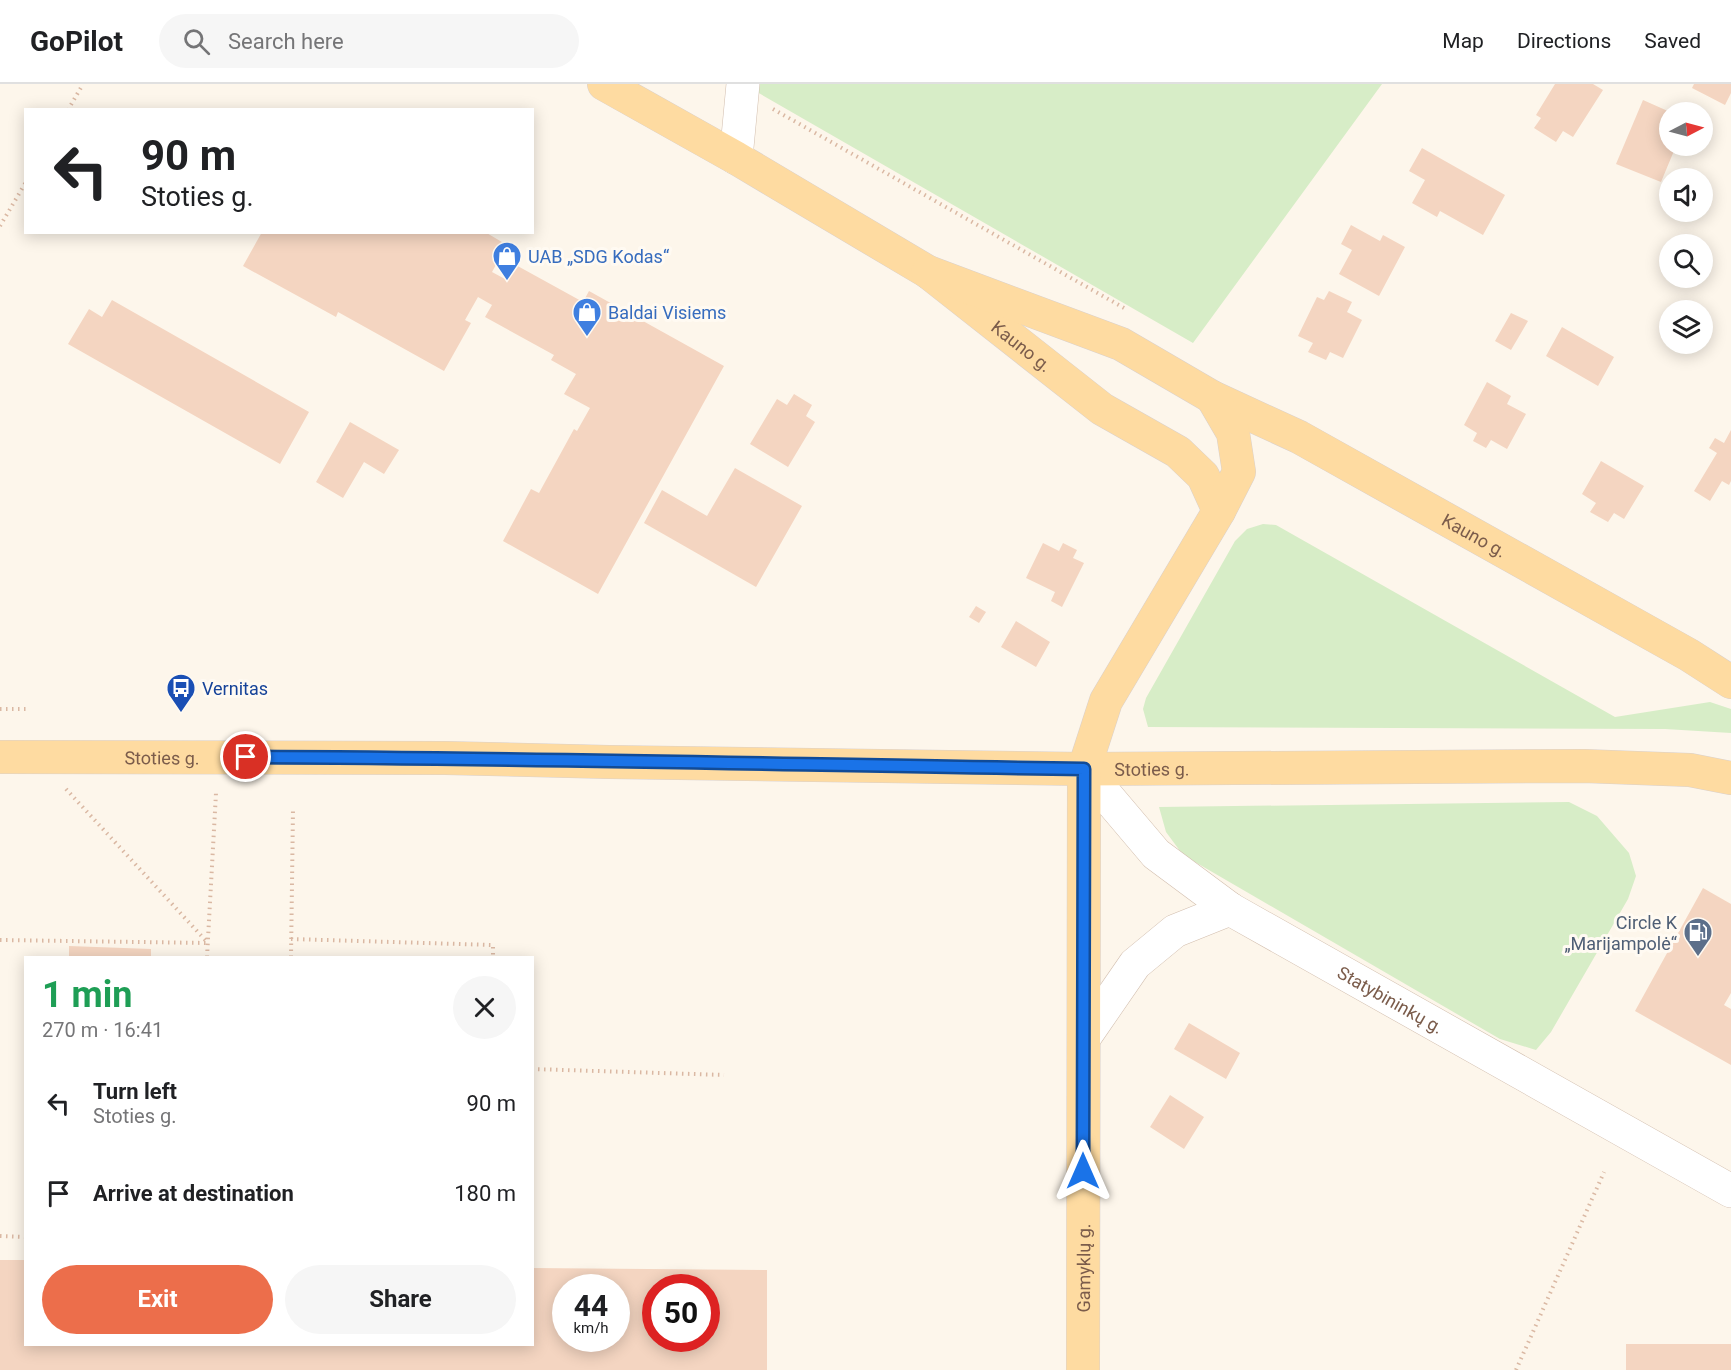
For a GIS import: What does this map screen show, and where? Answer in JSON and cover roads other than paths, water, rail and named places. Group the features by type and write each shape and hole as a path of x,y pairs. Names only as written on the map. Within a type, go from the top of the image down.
{"main road":[{"name":"Kauno g.","path":"604,84 736,158 928,272 1102,409 1178,452 1203,476 1219,511"},
{"name":"Kauno g.","path":"928,272 1121,344 1212,397 1299,437 1689,655 1731,682"},
{"name":"Kauno g.","path":"1084,769 1106,701 1219,511 1239,472 1233,433 1212,397"},
{"name":"Stoties g.","path":"0,757 445,758 1084,769 1584,766 1690,770 1731,778"},
{"name":"Gamyklų g.","path":"1083,1370 1084,769"}],"street":[{"path":"736,158 743,84"},
{"name":"Statybininkų g.","path":"1084,769 1156,854 1230,909 1731,1191"},
{"path":"1084,1038 1135,964 1175,931 1230,909"}],"place":[{"name":"UAB „SDG Kodas“","path":"507,282"},
{"name":"Baldai Visiems","path":"587,338"},
{"name":"Vernitas","path":"181,714"},
{"name":"Circle K „Marijampolė“","path":"1698,958"}]}
